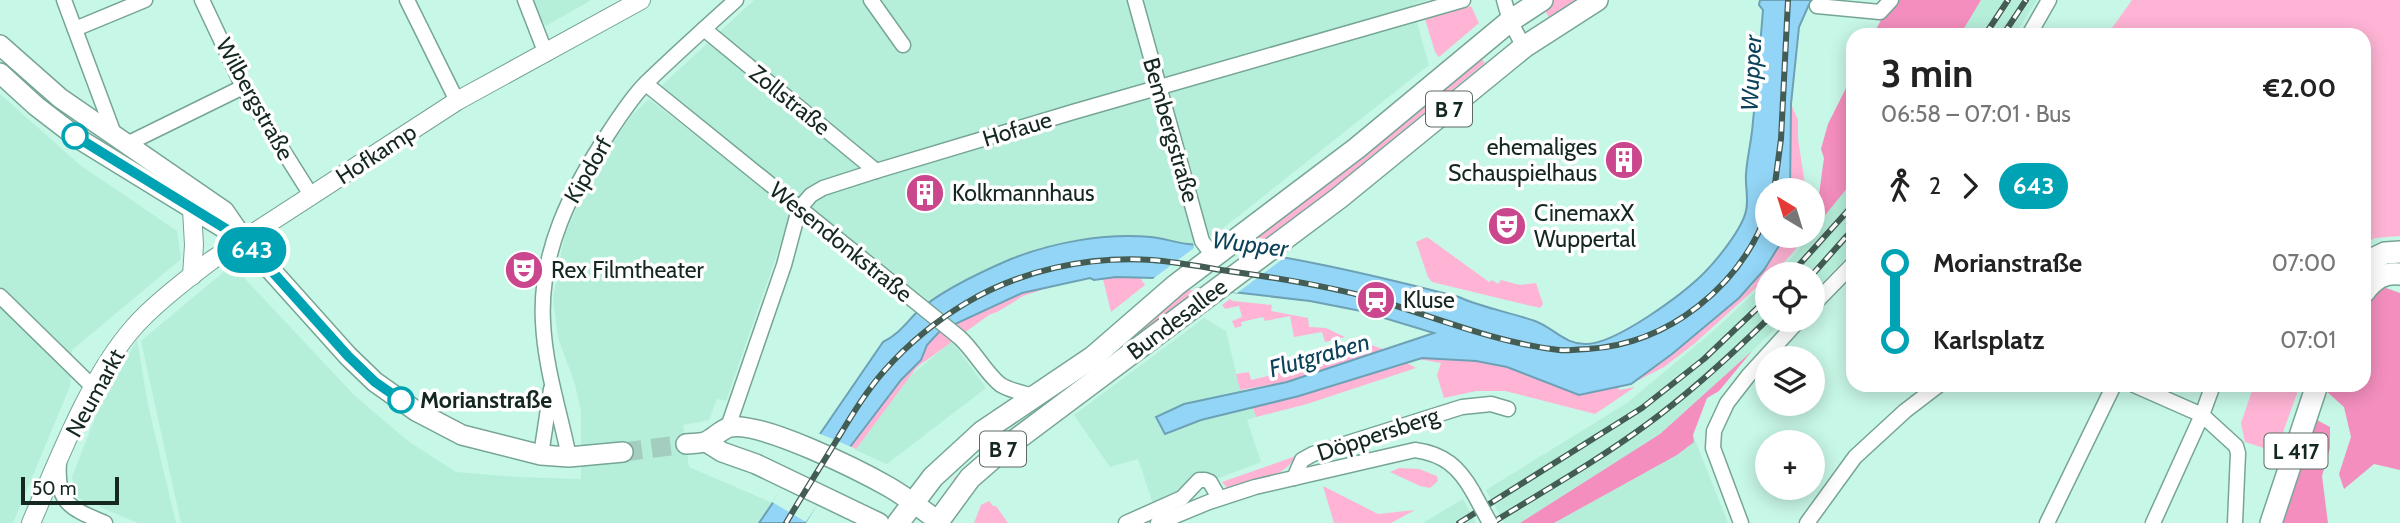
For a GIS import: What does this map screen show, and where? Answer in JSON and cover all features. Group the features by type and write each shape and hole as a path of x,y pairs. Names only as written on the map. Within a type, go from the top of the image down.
{"main road":[{"name":"Bundesallee","path":"898,523 912,502 941,469 982,432 1093,357 1216,250 1357,148 1510,21 1542,0"},
{"name":"Bundesallee","path":"938,522 970,478 992,459 1339,198 1524,47 1597,0"},
{"path":"0,46 60,98 224,211 244,240 375,382 416,411 461,435 541,454 569,457 623,452"},
{"path":"0,73 74,135 244,240"},
{"path":"123,166 137,161 141,154 127,143"},
{"path":"2371,260 2385,253 2400,252"},
{"path":"2371,283 2388,274 2400,274"},
{"name":"L 417","path":"2271,523 2315,392"},
{"path":"879,523 788,479 696,443 728,428 763,432 846,465 890,488 938,522"}],"street":[{"path":"75,29 145,0"},
{"name":"Wilbergstraße","path":"202,0 243,87 311,195"},
{"path":"407,0 457,102"},
{"path":"525,0 546,54"},
{"name":"Kipdorf","path":"569,457 560,410 552,388 542,322 544,289 553,241 568,200 616,122 646,84 736,0"},
{"path":"871,0 903,45"},
{"name":"Bembergstraße","path":"1135,0 1202,241 1216,250"},
{"name":"Hofaue","path":"799,209 811,195 823,188 876,171 1463,0"},
{"path":"1504,0 1510,21 1524,47"},
{"path":"1817,6 1880,12 1891,0"},
{"path":"2033,28 2049,0"},
{"path":"65,1 127,143 243,87"},
{"name":"Hofkamp","path":"134,327 212,260 311,195 457,102 636,1"},
{"name":"Zollstraße","path":"704,29 876,171"},
{"name":"Wesendonkstraße","path":"646,84 959,337 999,384 1034,396"},
{"path":"191,209 194,245 192,276"},
{"path":"728,428 784,265 799,209"},
{"path":"1825,293 1846,271"},
{"path":"0,296 93,387"},
{"name":"Neumarkt","path":"31,523 93,387 134,327"},
{"path":"1741,523 1713,448 1714,431 1727,403 1787,332"},
{"name":"Kipdorf","path":"541,454 552,388"},
{"path":"1807,523 1855,457 1930,392"},
{"path":"2047,523 2111,392"},
{"path":"2150,392 2202,415 2236,446 2235,523"},
{"path":"2152,523 2210,392"},
{"name":"Döppersberg","path":"1158,523 1255,486 1294,478 1302,460 1312,454 1462,407 1491,404 1508,409"},
{"path":"1294,478 1415,450 1431,452 1455,465 1463,474 1490,523"},
{"name":"Neumarkt","path":"59,461 58,478 63,499 71,507 105,523"},
{"path":"1126,523 1182,498 1199,481 1210,482 1219,498"}],"shaded area":[{"path":"531,0 591,0 546,26"},
{"path":"754,0 1428,0 1412,5 1429,65 1217,233 1193,245 1152,237 1114,237 1024,254 929,303 659,88"},
{"path":"1553,0 1583,0 1551,21 1543,7"},
{"path":"1894,0 1981,0 1964,28 1877,28 1882,10"},
{"path":"1981,0 2037,0 2019,28 1964,28"},
{"path":"2132,0 2400,0 2400,236 2371,240 2371,28 2112,28"},
{"path":"1471,6 1479,23 1439,57 1425,19"},
{"path":"1479,56 1485,63 1367,160 1346,185 1271,241 1256,237"},
{"path":"1846,88 1846,190 1825,215 1825,178 1821,178 1824,158 1821,149 1828,124"},
{"path":"0,94 80,165 177,231 181,259 72,350 70,386 13,523 0,523"},
{"path":"649,99 792,211 726,401 717,399 709,420 683,425 689,467 773,503 759,523 181,523 141,341 232,265 355,396 408,441 456,472 581,479 581,411 575,384 558,338 553,298 565,233 597,166 632,115"},
{"path":"1791,104 1798,120 1804,178 1790,178"},
{"path":"1846,190 1846,257 1825,279 1825,262 1787,262 1800,248 1825,248 1825,215"},
{"path":"1427,237 1489,282 1492,280 1498,284 1501,280 1520,285 1536,283 1543,304 1540,308 1432,282 1416,242"},
{"path":"1777,248 1797,248 1784,262 1768,262"},
{"path":"1140,278 1145,285 1111,312 1103,279"},
{"path":"1755,281 1755,289 1694,344 1664,367 1631,384 1672,354"},
{"path":"1060,284 1023,296 989,315 917,367 856,449 850,447 901,380 921,360 927,345 940,331 1022,293"},
{"path":"2386,288 2400,293 2400,470 2374,464 2344,489 2339,474 2351,437 2344,407 2327,392 2371,392 2371,299 2376,290"},
{"path":"1185,289 1201,292 958,482 953,479 996,442 1129,341"},
{"path":"1755,292 1755,332 1772,332 1660,434 1520,523 1504,523 1486,490 1627,403"},
{"path":"1230,299 1272,305 1271,311 1308,318 1309,327 1326,328 1345,337 1325,342 1322,332 1294,337 1290,316 1265,321 1263,317 1241,322 1242,326 1235,328 1232,321 1242,317 1239,306 1225,309 1222,305"},
{"path":"1204,318 1226,331 1240,390 1248,390 1256,417 1247,420 1261,462 1219,478 1199,473 1193,476 1178,494 1153,504 1138,459 1110,467 1074,415"},
{"path":"137,340 148,405 176,523 138,523 100,507 93,501 90,504 86,502 79,498 74,489 72,477 98,410"},
{"path":"952,341 986,388 887,464 855,450 908,378"},
{"path":"1365,343 1386,350 1287,382 1240,390 1236,374 1249,372 1251,380 1329,361 1327,351 1349,346 1354,351"},
{"path":"1752,351 1719,391 1707,398 1693,435 1694,442 1677,455 1554,523 1520,523 1660,434"},
{"path":"1418,359 1476,361 1507,367 1579,395 1618,387 1619,390 1635,387 1595,414 1505,391 1476,391 1444,398 1437,375 1441,363"},
{"path":"1405,362 1416,368 1307,404 1256,417 1253,407 1299,396"},
{"path":"2252,392 2297,392 2281,438 2273,451 2245,442 2241,423"},
{"path":"2315,419 2330,427 2330,448 2322,476 2328,523 2283,523"},
{"path":"1693,435 1728,523 1554,523 1677,455"},
{"path":"1296,456 1283,470 1266,478 1227,488 1222,482"},
{"path":"1399,468 1419,469 1437,476 1438,481 1430,488 1420,486 1390,472"},
{"path":"1323,486 1378,514 1415,510 1391,523 1334,523"},
{"path":"1463,499 1476,523 1423,523"},
{"path":"989,501 1008,523 974,523 981,505"}],"water":[{"path":"1760,0 1811,0 1799,27 1791,104 1790,178 1755,178 1755,248 1778,248 1769,262 1755,262 1755,280 1739,298 1631,384 1579,395 1507,367 1476,361 1422,358 1299,396 1201,420 1165,434 1156,417 1184,404 1287,382 1434,333 1361,311 1310,301 1215,290 1154,278 1090,278 1022,293 940,331 927,345 921,360 901,380 850,447 805,523 759,523 883,342 898,332 927,304 963,282 1011,259 1062,244 1116,236 1156,238 1358,272 1459,297 1535,321 1579,344 1600,342 1632,327 1694,282 1722,252 1744,218 1763,10 1759,5"}],"pier":[{"path":"1193,242 1288,255 1237,293 1150,281 1194,248"},
{"path":"818,433 854,448 806,522 772,502"}],"tunnel":[{"path":"623,452 686,444"}],"railway":[{"path":"1776,178 1781,139 1788,0"},
{"path":"1990,28 2008,0"},
{"path":"2008,28 2026,0"},
{"path":"1802,262 1846,213"},
{"path":"1824,262 1846,237"},
{"path":"786,523 860,403 894,360 944,317 966,303 1032,274 1104,260 1171,262 1341,291 1490,336 1536,347 1588,349 1618,345 1647,336 1673,323 1721,286 1755,240"},
{"path":"1459,523 1642,408 1704,359 1755,310"},
{"path":"1492,523 1646,425 1709,374 1755,331"}],"bus line":[{"name":"643","path":"75,136 244,240 348,356 375,382 401,400"}],"place":[{"name":"ehemaliges Schauspielhaus","path":"1624,160"},
{"name":"Kolkmannhaus","path":"925,193"},
{"name":"CinemaxX Wuppertal","path":"1507,226"},
{"name":"Rex Filmtheater","path":"524,270"},
{"name":"Kluse","path":"1376,300"},
{"name":"Morianstraße","path":"401,400"}],"water label":[{"name":"Wupper","path":"1751,73"},
{"name":"Wupper","path":"1250,244"},
{"name":"Flutgraben","path":"1319,355"}]}
